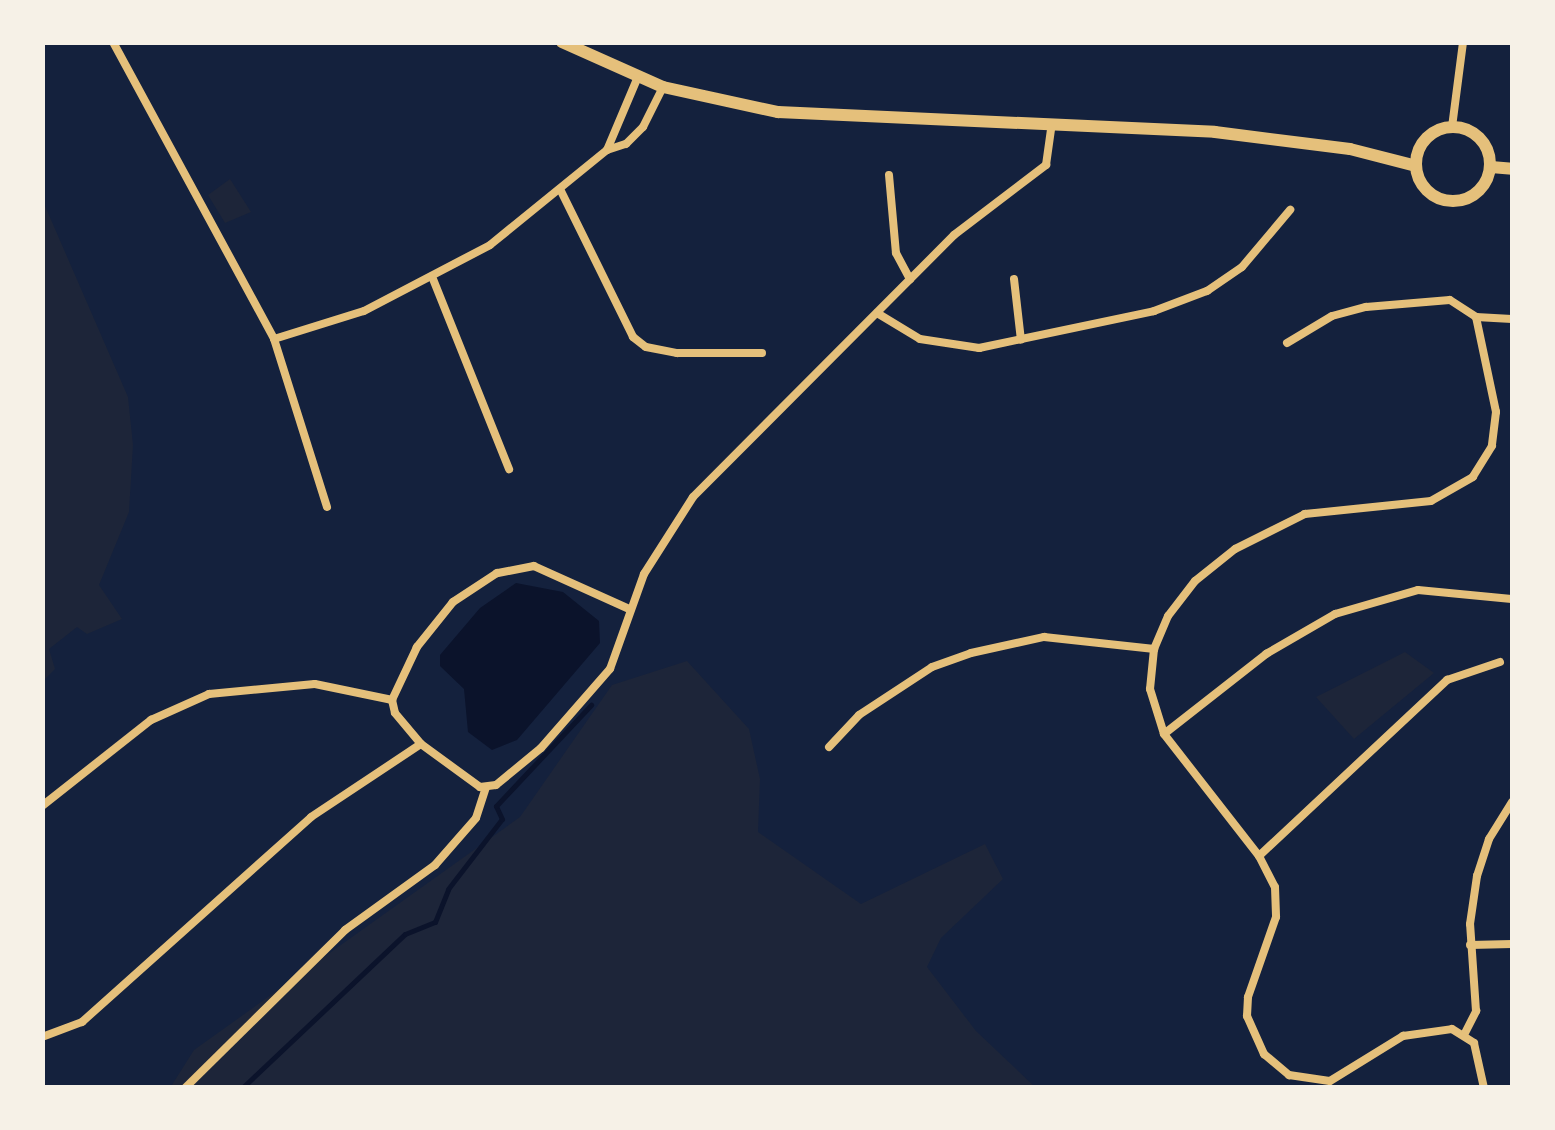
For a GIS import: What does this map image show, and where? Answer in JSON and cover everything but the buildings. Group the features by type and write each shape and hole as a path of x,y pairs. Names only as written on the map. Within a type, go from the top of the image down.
{"main road":[{"path":"562,42 663,87 778,112 1051,130 1215,132 1350,149 1416,166"},
{"path":"1452,127 1476,134 1490,167 1480,190 1458,201 1430,194 1416,166 1426,139 1452,127"},
{"path":"1490,167 1512,169"}],"street":[{"path":"114,42 274,339 327,506"},
{"path":"1452,127 1463,42"},
{"path":"607,150 638,78"},
{"path":"274,339 364,311 433,279 490,244 607,150 626,144 644,127 663,87"},
{"path":"185,1088 346,930 435,865 476,818 486,788 541,748 610,668 627,608 693,498 976,216 1046,166 1051,130"},
{"path":"889,176 896,253 910,279"},
{"path":"560,188 633,337 646,348 677,353 762,353"},
{"path":"877,313 903,333 943,346 979,348 1154,310 1207,291 1242,267 1290,210"},
{"path":"433,279 510,469"},
{"path":"1014,279 1021,340"},
{"path":"1287,343 1332,316 1366,307 1450,300 1476,317 1512,318"},
{"path":"1476,317 1496,412 1492,446 1474,476 1430,501 1325,509 1259,535 1186,590 1154,649 1150,689 1164,734 1259,856 1275,887 1276,917 1248,998 1248,1016 1272,1063 1296,1078 1330,1081 1403,1036 1438,1029 1465,1033 1478,1050 1484,1088"},
{"path":"392,700 417,647 453,602 497,573 534,566 627,608"},
{"path":"1164,734 1266,654 1334,614 1418,590 1512,600"},
{"path":"829,747 860,716 932,667 970,653 1044,637 1154,649"},
{"path":"1259,856 1446,680 1500,662"},
{"path":"42,806 151,720 210,694 315,684 392,700 421,744 467,781 486,788"},
{"path":"42,1037 82,1022 311,817 421,744"},
{"path":"1465,1033 1476,1011 1470,945 1477,876 1489,838 1512,802"},
{"path":"1470,945 1512,944"}],"shaded area":[{"path":"230,179 251,212 225,223 208,195"},
{"path":"42,199 128,397 133,445 129,512 99,585 122,619 87,634 77,627 49,649 55,669 43,681"},
{"path":"516,583 563,592 599,621 600,643 517,740 492,750 468,732 464,689 440,666 440,655 480,608"},
{"path":"1405,652 1434,673 1354,739 1316,697"},
{"path":"687,661 749,729 760,779 758,832 861,904 985,844 1003,879 941,938 927,967 976,1031 1035,1087 170,1088 194,1050 520,817 612,685"}],"waterway":[{"path":"242,1088 405,934 435,922 448,889 502,819 496,806 591,705"}]}
